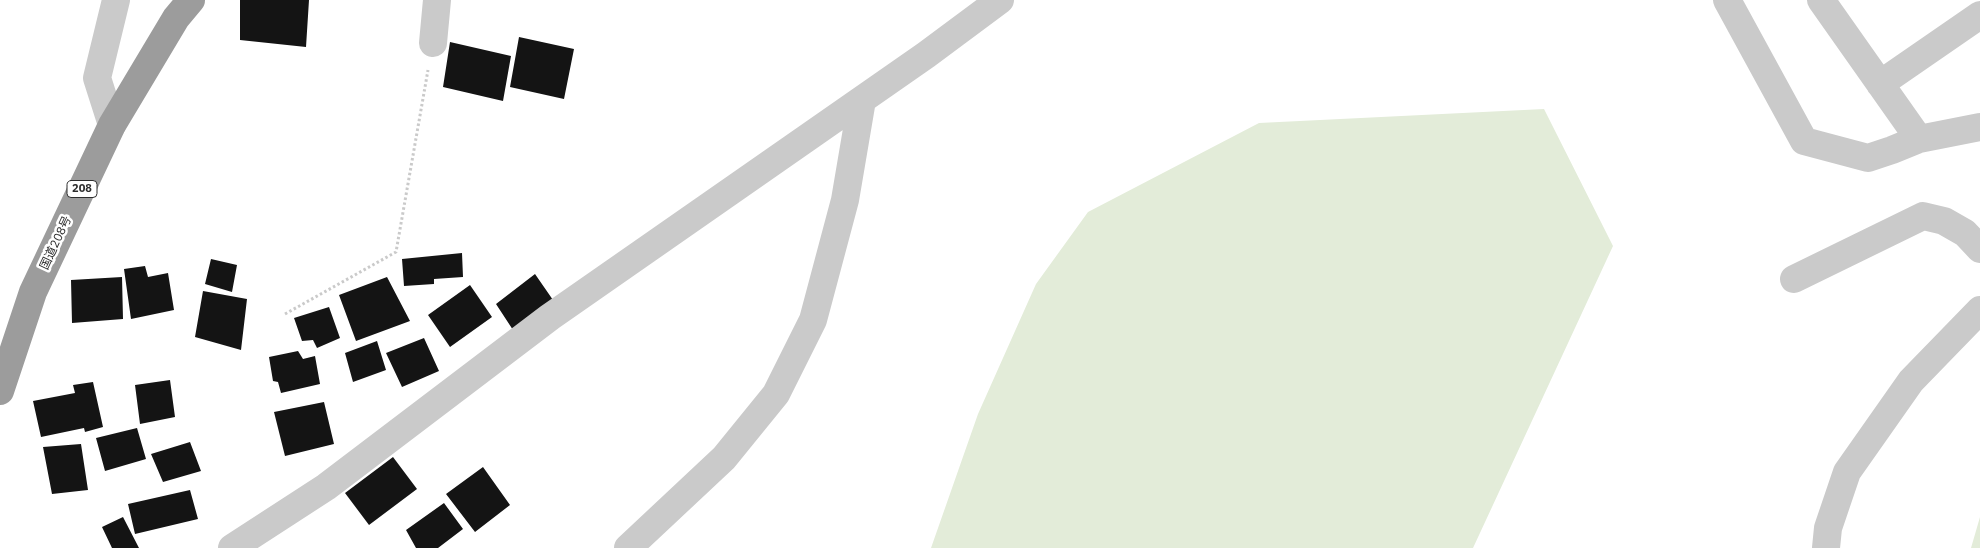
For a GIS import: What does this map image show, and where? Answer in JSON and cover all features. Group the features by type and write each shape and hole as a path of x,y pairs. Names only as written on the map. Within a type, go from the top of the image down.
{"highway":[{"name":"国道208号","path":"0,391 33,292 112,124 176,18 191,0"}],"street":[{"path":"112,124 97,78 116,0"},
{"path":"433,43 437,0"},
{"path":"232,548 326,487 550,317 862,100 1000,0"},
{"path":"1728,0 1804,141 1868,158 1919,139 1980,127"},
{"path":"1821,0 1919,139"},
{"path":"1880,84 1980,15"},
{"path":"628,548 724,458 776,394 813,320 845,200 862,100"},
{"path":"1794,279 1923,216 1944,221 1965,233 1980,249"},
{"path":"1826,548 1828,528 1848,472 1911,381 1980,310"}],"path":[{"path":"285,314 396,252 433,43"}],"green space":[{"path":"1544,109 1613,246 1473,548 931,548 978,414 1036,284 1088,212 1259,123"},
{"path":"1980,517 1980,548 1971,548"}],"building":[{"path":"240,0 309,0 306,47 240,40"},
{"path":"519,37 574,49 564,99 510,87"},
{"path":"450,42 511,56 503,101 443,87"},
{"path":"462,253 463,277 434,279 434,284 404,286 402,259"},
{"path":"211,259 237,265 232,292 205,284"},
{"path":"145,266 148,277 168,273 174,310 131,319 124,269"},
{"path":"535,274 553,300 513,330 496,304"},
{"path":"122,277 123,319 72,323 71,280"},
{"path":"387,277 410,321 356,341 339,295"},
{"path":"470,285 492,317 450,347 428,315"},
{"path":"203,291 247,299 241,350 195,337"},
{"path":"329,307 340,338 317,348 313,340 302,341 294,318"},
{"path":"424,338 439,371 402,387 386,353"},
{"path":"377,341 386,370 353,382 345,353"},
{"path":"298,351 303,359 315,356 320,384 281,393 278,382 273,381 269,357"},
{"path":"170,380 175,417 140,424 135,385"},
{"path":"93,382 103,427 85,432 84,428 41,437 33,401 75,393 73,385"},
{"path":"324,402 334,444 285,456 274,412"},
{"path":"137,428 146,459 105,471 96,438"},
{"path":"190,442 201,471 163,482 151,454"},
{"path":"81,444 88,490 52,494 43,447"},
{"path":"393,457 417,489 369,525 345,493"},
{"path":"483,467 510,505 475,532 446,494"},
{"path":"190,490 198,519 135,534 128,504"},
{"path":"444,503 463,529 438,548 416,548 406,530"},
{"path":"123,517 139,548 112,548 102,527"}]}
